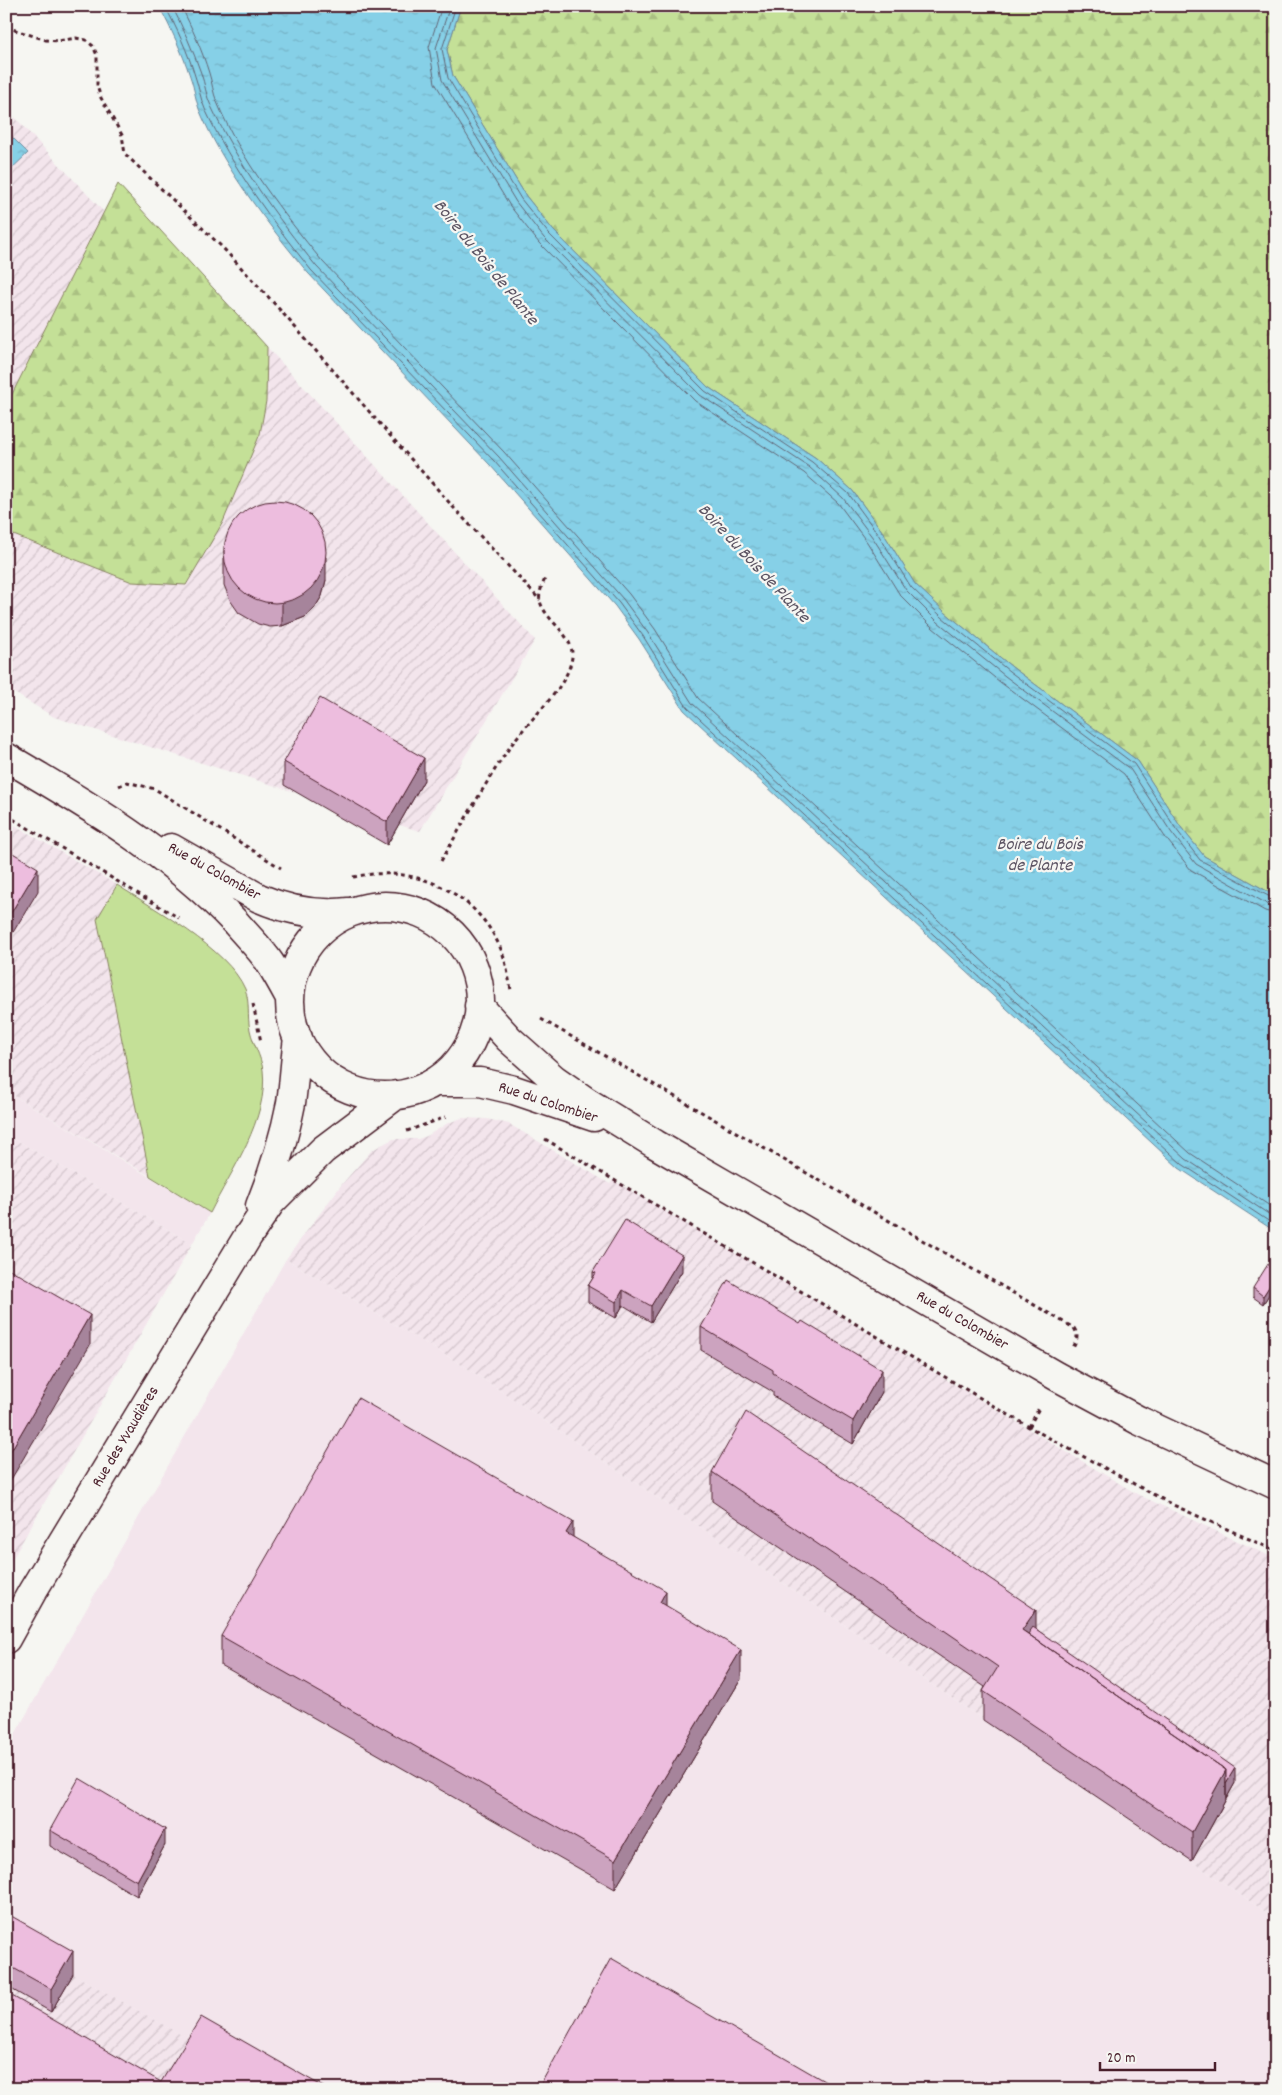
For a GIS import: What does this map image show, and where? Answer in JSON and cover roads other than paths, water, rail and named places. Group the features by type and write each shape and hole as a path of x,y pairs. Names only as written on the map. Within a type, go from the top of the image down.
{"main road":[{"name":"Rue du Colombier","path":"6,756 85,804 184,874 218,904 270,962 289,996"},
{"name":"Rue du Colombier","path":"85,804 197,862 259,898 303,912 335,914 350,912"},
{"path":"378,906 407,908 433,919 456,937 471,961 480,988 479,1017 470,1042 456,1065 436,1082 413,1093 388,1096 363,1094 338,1084 318,1069 301,1047 292,1023 289,996 294,970 306,946 326,926 350,912 378,906"},
{"name":"Rue du Colombier","path":"479,1006 509,1039 554,1078 587,1102 655,1144 1056,1376 1138,1420 1276,1485"},
{"name":"Rue des Yvaudières","path":"248,1236 273,1172 282,1141 291,1103 298,1038"},
{"name":"Rue du Colombier","path":"436,1082 480,1082 514,1090 598,1118 655,1144"},
{"name":"Rue des Yvaudières","path":"6,1639 32,1592 248,1236 271,1202 323,1150 396,1095"}],"water":[{"name":"Boire du Bois de Plante","path":"159,6 461,6 447,50 453,76 526,196 553,230 708,387 816,458 852,490 882,531 915,584 946,613 1012,667 1138,761 1180,826 1204,856 1276,896 1276,1232 1179,1168 684,710 639,639 615,606 490,465 308,273 247,195 209,131 199,109 183,58"},
{"path":"6,131 28,153 6,174"}]}
